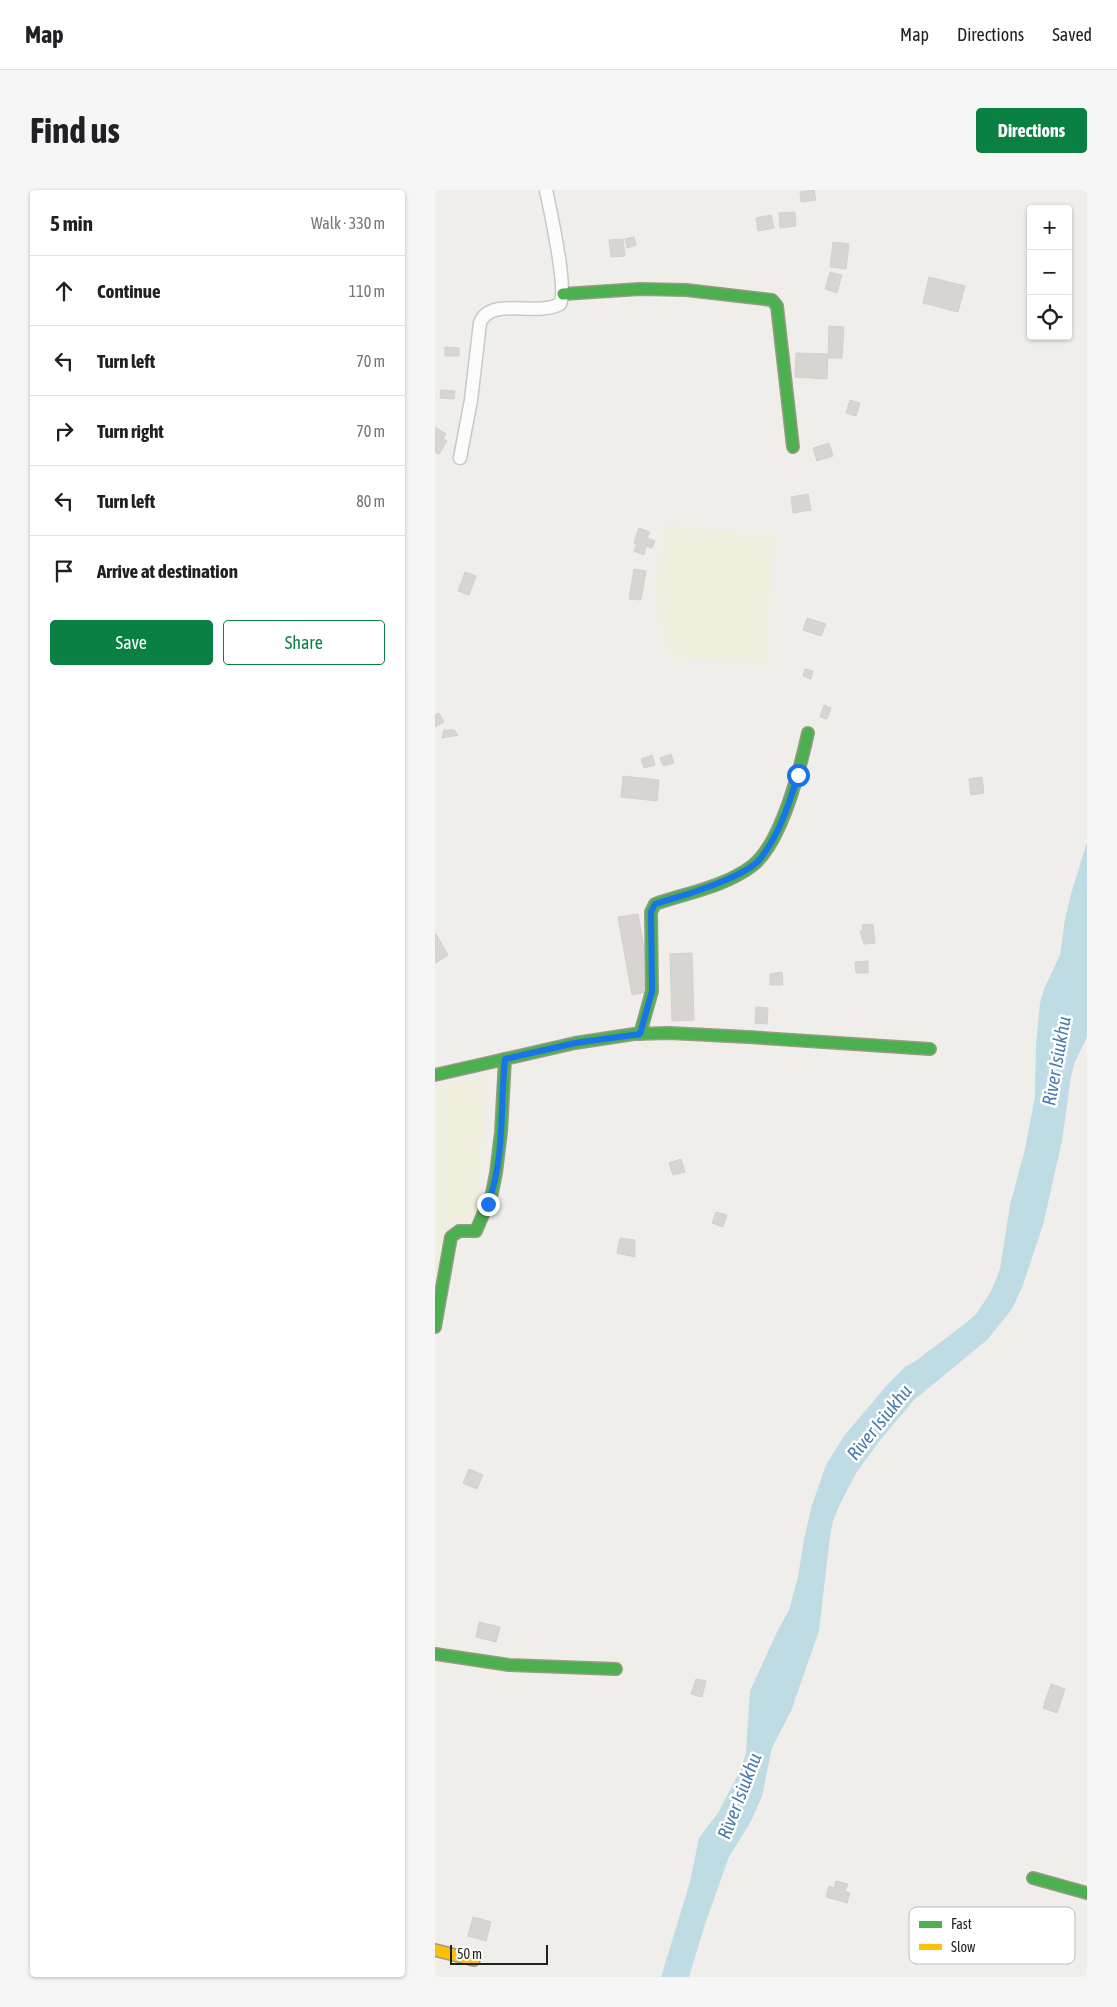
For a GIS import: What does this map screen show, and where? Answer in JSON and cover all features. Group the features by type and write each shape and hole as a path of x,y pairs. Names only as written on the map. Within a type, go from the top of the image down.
{"street":[{"path":"460,458 471,400 480,323 484,315 493,309 548,309 560,304 563,294 546,190"},
{"path":"563,294 641,289 677,290 772,300 777,306 793,447"},
{"path":"640,1034 652,991 650,927 652,908 655,904 732,877 748,869 759,860 779,827 788,807 808,733"},
{"path":"435,1075 575,1043 669,1032 930,1050"},
{"path":"435,1327 451,1237 457,1231 476,1231 492,1193 501,1132 505,1059"},
{"path":"435,1654 509,1665 616,1669"},
{"path":"1033,1878 1087,1893"},
{"path":"435,1950 474,1960"}],"green space":[{"path":"666,524 774,538 766,663 671,658 653,591"},
{"path":"487,1075 477,1225 448,1221 435,1278 435,1087"}],"water":[{"name":"River Isiukhu","path":"1087,842 1087,1037 1075,1062 1071,1076 1062,1141 1043,1225 1023,1285 1012,1309 987,1340 914,1400 881,1439 856,1473 833,1521 819,1631 791,1711 772,1748 762,1796 751,1821 729,1857 705,1924 689,1977 661,1977 690,1882 699,1838 718,1813 741,1769 746,1753 750,1691 789,1610 798,1577 812,1505 826,1465 844,1436 888,1384 905,1367 917,1360 977,1313 990,1293 1000,1269 1010,1205 1025,1149 1035,1097 1036,1045 1040,1003 1044,989 1060,955 1065,919"}],"building":[{"path":"814,190 816,200 801,202 800,192"},
{"path":"795,212 796,226 780,228 779,213"},
{"path":"771,215 774,228 758,231 756,218"},
{"path":"634,237 636,245 627,248 625,239"},
{"path":"623,239 625,256 611,257 609,240"},
{"path":"833,242 849,244 846,269 830,267"},
{"path":"830,272 842,275 837,293 825,289"},
{"path":"929,277 965,286 958,312 923,303"},
{"path":"829,326 844,327 842,358 828,358"},
{"path":"445,347 459,348 459,356 445,356"},
{"path":"796,353 828,354 827,379 795,377"},
{"path":"441,390 455,391 454,399 440,398"},
{"path":"850,400 860,403 856,416 846,413"},
{"path":"435,427 446,434 443,439 447,441 439,454 435,452"},
{"path":"829,443 833,456 817,461 813,448"},
{"path":"808,494 811,510 793,513 791,497"},
{"path":"639,528 650,532 647,538 655,541 652,548 646,546 644,555 634,551 637,544 634,543"},
{"path":"634,569 646,571 641,600 629,599"},
{"path":"465,572 476,576 469,595 458,591"},
{"path":"807,618 826,624 821,636 803,630"},
{"path":"805,669 813,671 811,679 803,676"},
{"path":"824,705 831,708 827,719 820,717"},
{"path":"439,713 444,722 435,727 435,715"},
{"path":"444,730 454,730 458,735 442,738"},
{"path":"671,754 674,763 663,766 660,758"},
{"path":"652,755 655,765 644,768 641,759"},
{"path":"623,776 659,780 657,801 621,797"},
{"path":"982,777 984,793 971,795 969,779"},
{"path":"638,914 652,991 632,995 618,917"},
{"path":"873,924 875,943 864,944 860,931 863,931 862,925"},
{"path":"435,935 448,955 436,963"},
{"path":"692,953 694,1020 672,1021 670,954"},
{"path":"868,961 868,973 856,973 855,962"},
{"path":"782,972 783,985 770,985 770,974"},
{"path":"756,1007 768,1008 767,1024 755,1023"},
{"path":"681,1159 685,1172 673,1175 669,1163"},
{"path":"716,1212 727,1215 723,1227 712,1223"},
{"path":"620,1238 635,1240 635,1257 617,1253"},
{"path":"469,1469 483,1475 477,1489 463,1483"},
{"path":"479,1622 500,1627 496,1642 476,1637"},
{"path":"696,1679 706,1681 702,1697 691,1694"},
{"path":"1051,1684 1065,1689 1057,1713 1043,1708"},
{"path":"836,1881 848,1884 845,1891 850,1893 847,1903 826,1897 829,1886 834,1888"},
{"path":"473,1917 491,1922 486,1941 468,1936"}],"traffic: fast":[{"path":"563,294 640,289 686,290 772,300 777,306 793,447"},
{"path":"640,1034 652,991 651,912 655,904 705,889 730,879 752,866 762,855 772,841 788,805 808,733"},
{"path":"435,1075 575,1043 634,1034 669,1033 748,1037 930,1049"},
{"path":"435,1327 451,1237 459,1231 476,1231 492,1193 501,1132 505,1059"},
{"path":"435,1654 509,1665 616,1669"},
{"path":"1033,1878 1087,1893"}],"traffic: slow":[{"path":"435,1950 474,1960"}],"route":[{"path":"488,1204 494,1182 501,1132 505,1059 575,1043 640,1034 652,991 653,970 650,927 652,908 655,904 732,877 748,869 759,860 779,827 788,807 798,775"}]}
